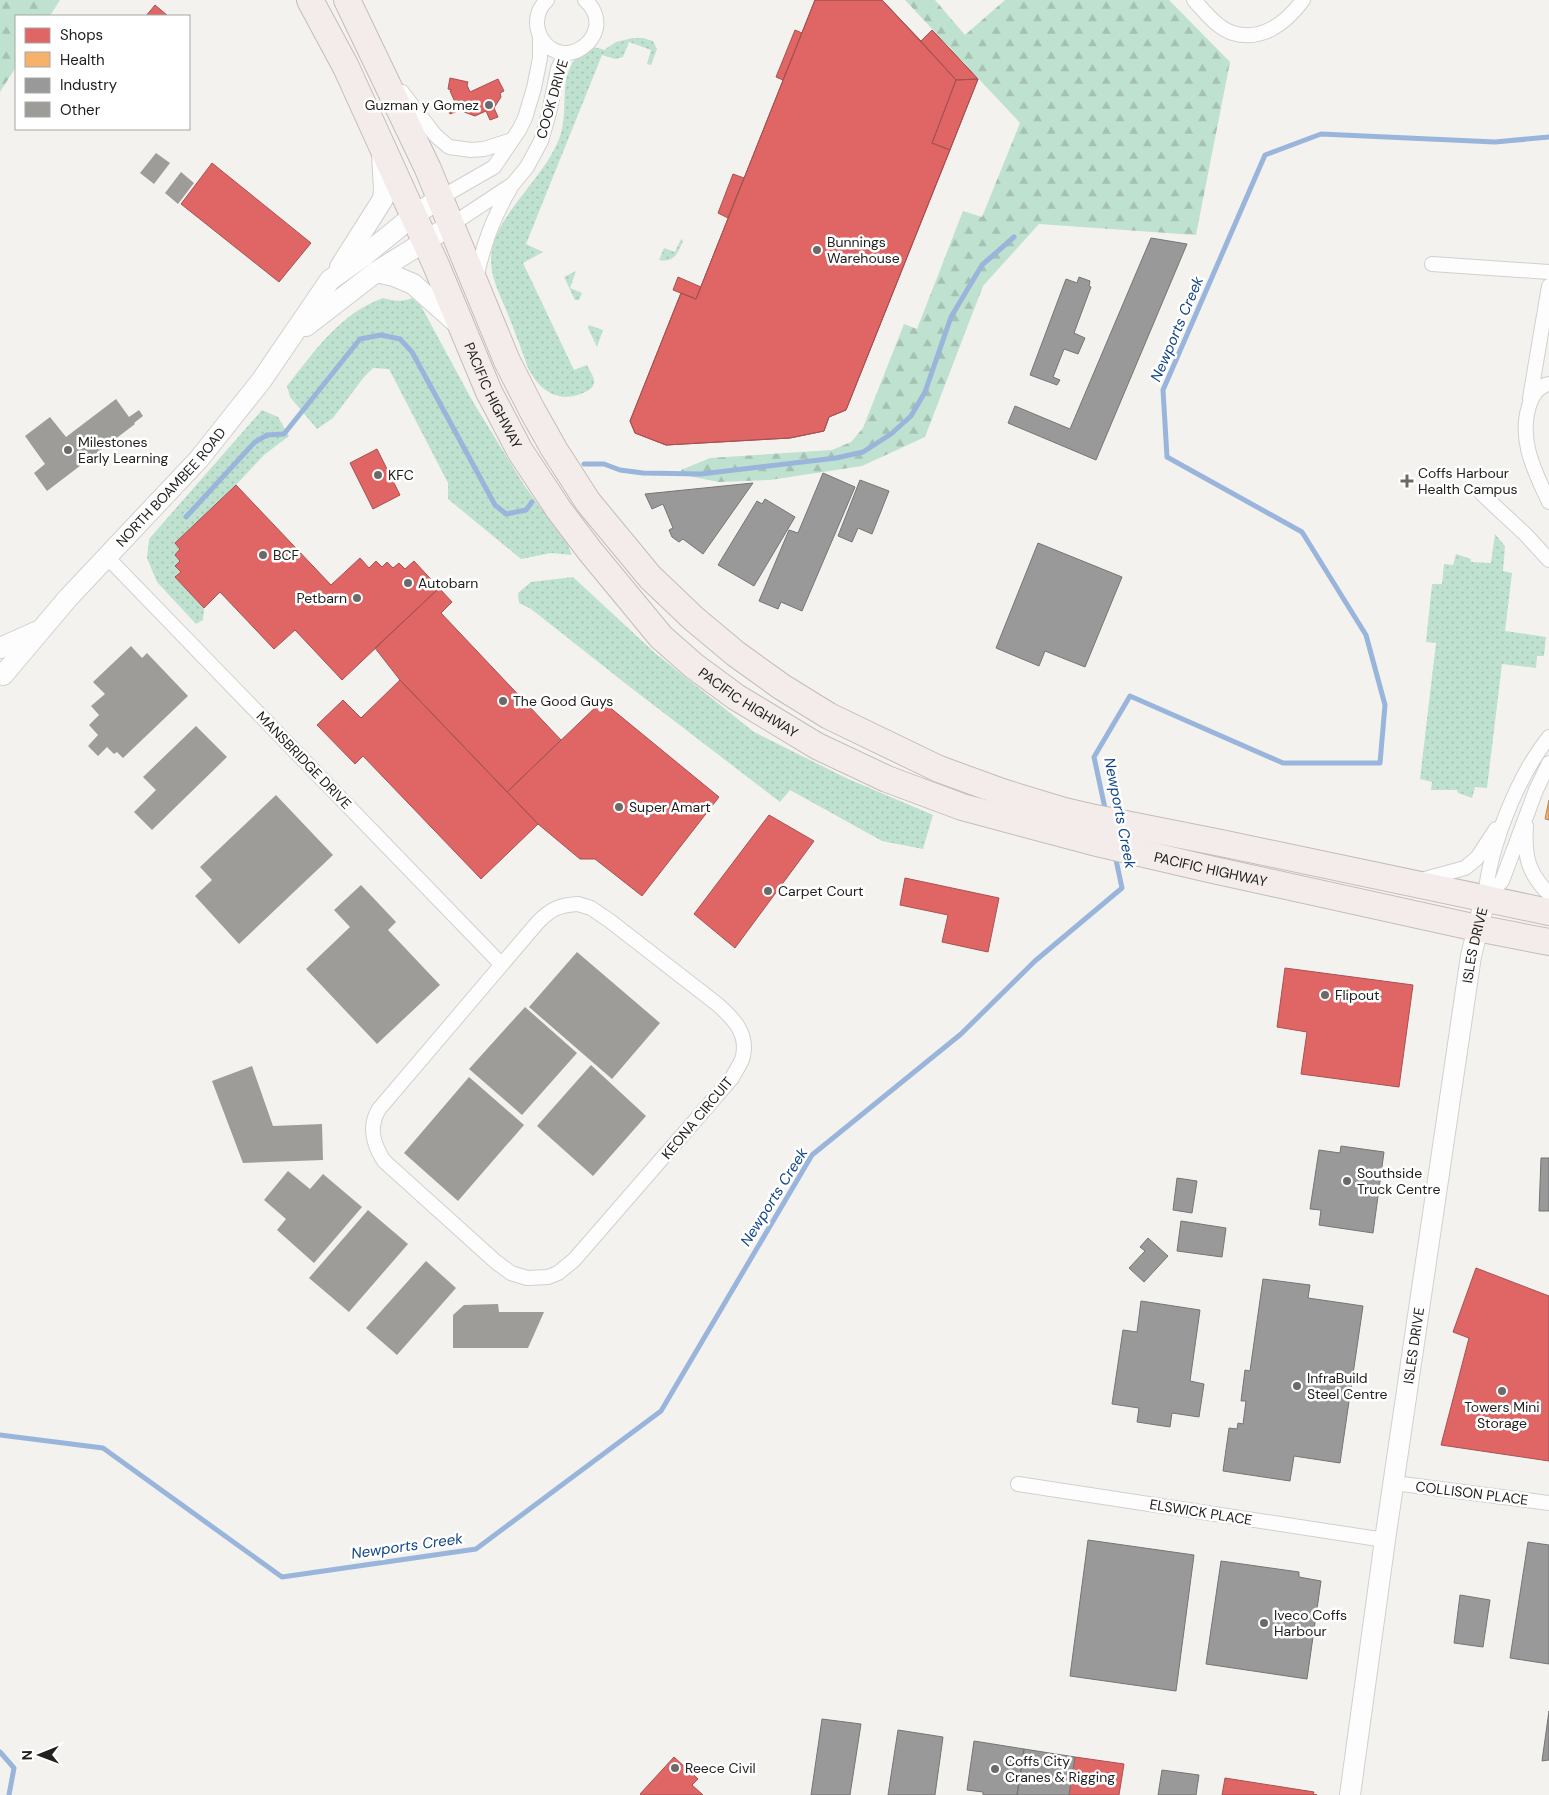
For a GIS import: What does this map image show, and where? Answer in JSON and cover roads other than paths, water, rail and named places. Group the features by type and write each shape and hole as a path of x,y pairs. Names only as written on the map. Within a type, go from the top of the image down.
{"highway":[{"name":"PACIFIC HIGHWAY","path":"310,0 346,68 464,330 489,392 520,451 559,510 590,551 661,637 694,666 736,697 817,746 887,779 962,807 1091,830 1137,826 1549,912"},
{"name":"PACIFIC HIGHWAY","path":"347,0 377,60 440,198 507,361 554,449 588,502 650,577 693,618 736,654 782,687 829,716 857,730 939,769 1064,812 1091,830 1135,852 1477,928 1549,942"}],"street":[{"name":"COOK DRIVE","path":"440,198 494,166 525,118 540,58 540,36 537,20 539,12 548,0"},
{"path":"1194,0 1218,24 1232,33 1244,35 1256,34 1275,28 1292,15 1303,0"},
{"path":"540,36 551,48 565,53 581,49 593,36 596,28 594,11 588,1"},
{"name":"COOK DRIVE","path":"451,225 513,184 527,167 541,141 558,69 565,53"},
{"path":"377,60 435,135 449,147 471,150 484,149 512,140"},
{"path":"330,280 351,252 382,199 384,190 381,144"},
{"path":"475,283 488,232 513,184"},
{"name":"NORTH BOAMBEE ROAD","path":"1,678 40,630 199,459 262,381 330,280 365,255 413,216 440,198"},
{"name":"NORTH BOAMBEE ROAD","path":"293,336 376,272 451,225"},
{"path":"1432,264 1549,272"},
{"path":"376,272 394,276 413,284 464,330"},
{"path":"1549,286 1526,424 1526,445 1532,464 1549,502"},
{"path":"1528,409 1539,388 1549,384"},
{"path":"1482,494 1526,535 1549,560"},
{"name":"MANSBRIDGE DRIVE","path":"107,557 501,964"},
{"name":"NORTH BOAMBEE ROAD","path":"0,648 40,630"},
{"path":"1485,899 1491,863 1508,812 1533,760 1549,737"},
{"path":"1485,899 1502,881 1528,810 1549,763"},
{"path":"1528,810 1526,836 1530,870 1549,894"},
{"path":"1410,882 1448,874 1471,864 1508,812"},
{"name":"ISLES DRIVE","path":"1350,1795 1385,1540 1471,956 1485,899"},
{"name":"KEONA CIRCUIT","path":"578,904 591,908 610,921 717,1004 732,1017 742,1034 743,1056 732,1078 574,1260 558,1273 548,1277 527,1278 511,1273 496,1262 384,1161 376,1149 373,1130 374,1118 379,1109 501,964 547,913 562,905 578,904"},
{"name":"COLLISON PLACE","path":"1394,1483 1549,1503"},
{"name":"ELSWICK PLACE","path":"1018,1484 1385,1540"}],"waterway":[{"name":"Newports Creek","path":"1106,813 1094,757 1130,696 1283,763 1380,763 1385,705 1366,635 1302,532 1167,457 1163,390 1265,155 1321,134 1495,142 1549,137"},
{"path":"584,464 604,464 620,470 643,473 701,474 836,458 863,452 891,434 911,416 925,392 951,317 982,265 1014,237"},
{"path":"186,517 255,442 267,435 284,434 360,339 381,335 400,339 412,352 495,505 506,514 526,510 532,502"},
{"name":"Newports Creek","path":"0,1435 103,1448 282,1577 476,1549 661,1411 812,1155 961,1034 1035,961 1122,888 1115,855"},
{"name":"Newports Creek","path":"0,1752 14,1768 9,1795"}],"place":[{"name":"Guzman y Gomez","path":"489,105"},
{"name":"Bunnings Warehouse","path":"817,250"},
{"name":"Milestones Early Learning","path":"68,450"},
{"name":"KFC","path":"378,475"},
{"name":"Coffs Harbour Health Campus","path":"1407,481"},
{"name":"BCF","path":"263,555"},
{"name":"Autobarn","path":"408,583"},
{"name":"Petbarn","path":"357,598"},
{"name":"The Good Guys","path":"503,701"},
{"name":"Super Amart","path":"619,807"},
{"name":"Carpet Court","path":"768,891"},
{"name":"Flipout","path":"1325,995"},
{"name":"Southside Truck Centre","path":"1347,1181"},
{"name":"InfraBuild Steel Centre","path":"1297,1386"},
{"name":"Towers Mini Storage","path":"1502,1391"},
{"name":"Iveco Coffs Harbour","path":"1264,1623"},
{"name":"Reece Civil","path":"675,1768"},
{"name":"Coffs City Cranes & Rigging","path":"995,1769"}]}
